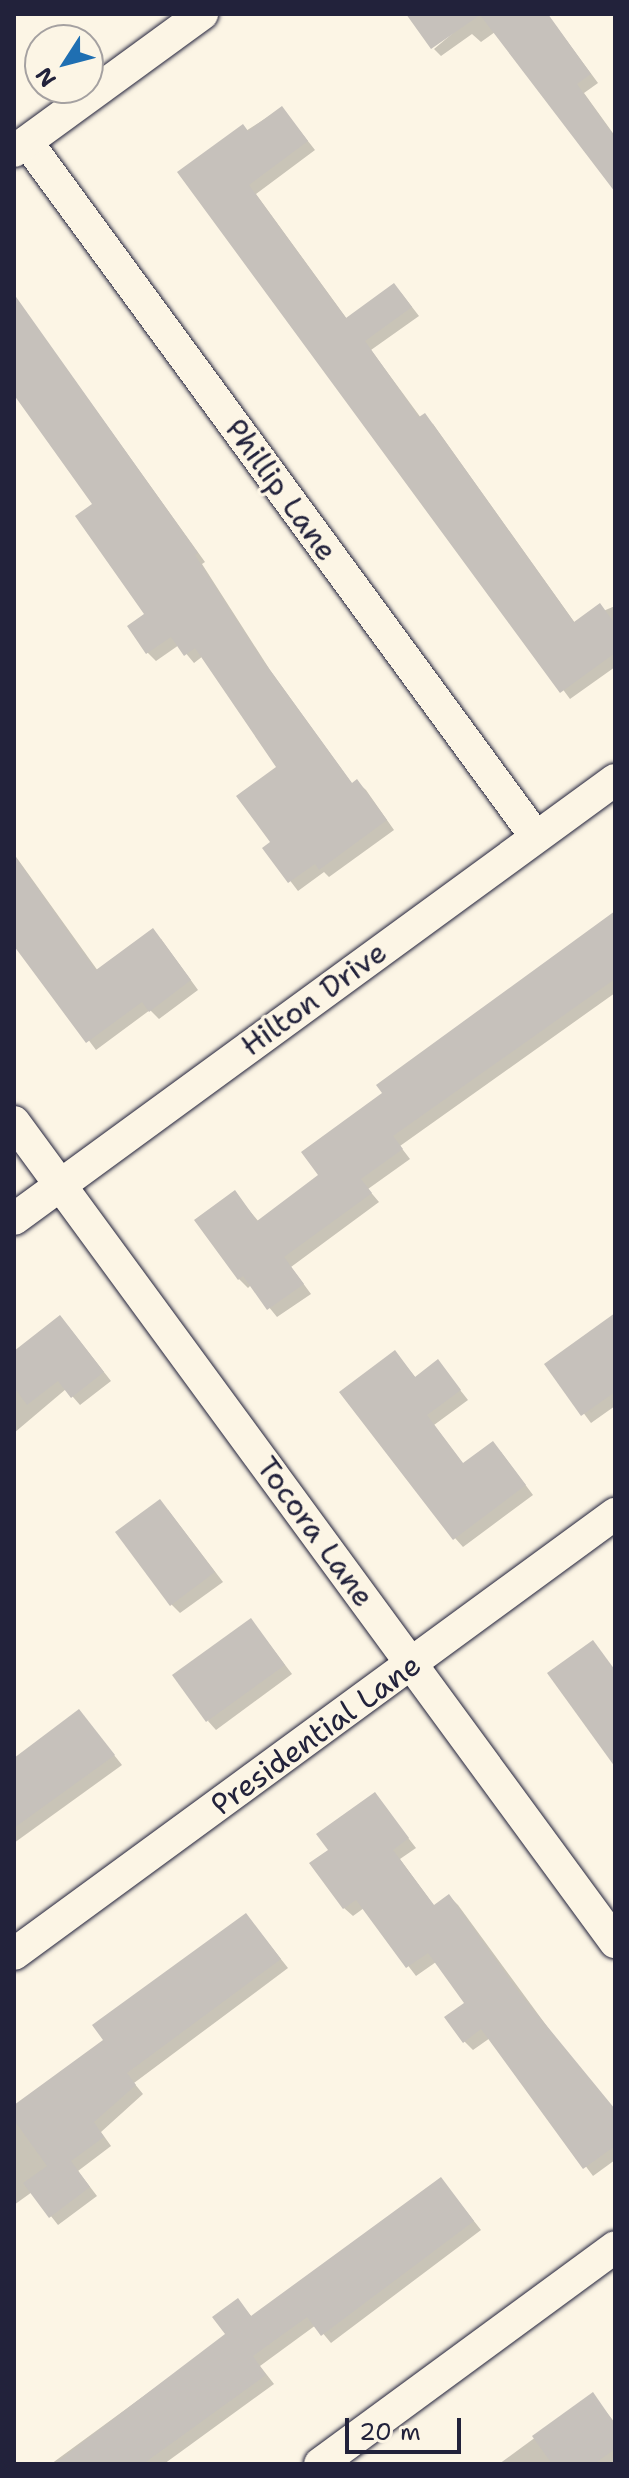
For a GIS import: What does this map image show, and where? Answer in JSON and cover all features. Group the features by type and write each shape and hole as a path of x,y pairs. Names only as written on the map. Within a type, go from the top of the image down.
{"street":[{"path":"20,147 202,14"},
{"name":"Phillip Lane","path":"20,147 536,837"},
{"name":"Hilton Drive","path":"14,1219 615,780"},
{"name":"Tocora Lane","path":"14,1122 615,1942"},
{"name":"Presidential Lane","path":"14,1954 412,1666 615,1514"},
{"path":"320,2464 615,2247"}],"building":[{"path":"406,14 548,14 591,74 577,84 615,137 615,192 480,15 431,49"},
{"path":"282,106 308,141 249,185 346,318 394,283 412,307 365,341 419,417 425,413 574,622 600,603 615,624 615,653 560,693 177,172 243,124 248,131"},
{"path":"14,294 198,553 195,555 262,659 352,783 357,779 387,820 319,870 315,864 288,883 262,848 270,842 236,796 276,767 195,648 184,656 171,637 146,654 127,626 144,614 75,516 92,504 14,395"},
{"path":"14,855 96,970 153,928 191,980 149,1012 142,1002 86,1043 14,946"},
{"path":"615,911 615,979 393,1136 403,1149 361,1179 372,1193 284,1257 304,1284 267,1310 243,1276 238,1280 194,1220 235,1190 257,1221 318,1175 301,1152 382,1093 376,1085"},
{"path":"615,1313 615,1392 581,1416 544,1364"},
{"path":"60,1315 104,1372 71,1398 58,1381 27,1405 14,1387 14,1351"},
{"path":"395,1350 415,1377 438,1359 461,1390 427,1415 463,1463 493,1441 526,1485 453,1540 339,1392"},
{"path":"160,1499 215,1572 170,1606 115,1532"},
{"path":"251,1618 285,1665 206,1722 172,1675"},
{"path":"593,1640 615,1670 615,1767 547,1673"},
{"path":"79,1709 115,1755 14,1828 14,1758"},
{"path":"375,1792 409,1838 393,1850 434,1905 449,1894 519,1992 615,2109 615,2146 583,2169 481,2029 463,2043 444,2017 464,2003 428,1953 406,1968 356,1900 343,1909 309,1863 328,1850 316,1834"},
{"path":"246,1913 281,1959 127,2073 136,2085 94,2122 104,2137 71,2161 90,2187 49,2218 23,2183 47,2166 14,2120 14,2105 103,2040 92,2025"},
{"path":"441,2177 474,2221 321,2336 307,2317 253,2356 266,2375 143,2464 54,2464 225,2334 212,2317 238,2298 251,2316"},
{"path":"593,2392 615,2424 615,2449 594,2464 552,2464 532,2436"}]}
